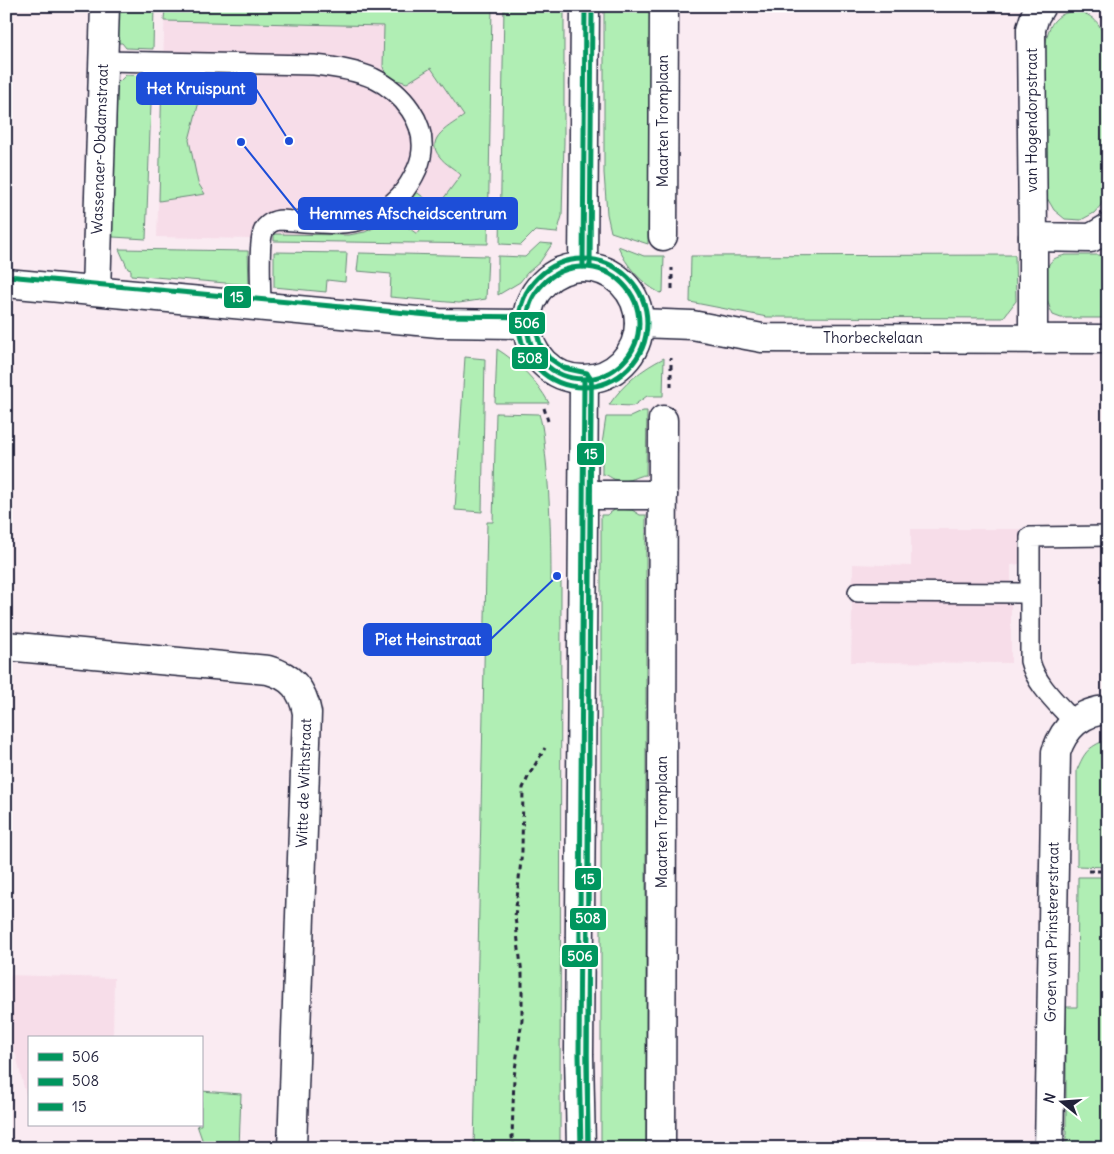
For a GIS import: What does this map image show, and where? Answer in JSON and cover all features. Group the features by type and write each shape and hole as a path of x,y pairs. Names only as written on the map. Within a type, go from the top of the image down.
{"street":[{"name":"Wassenaer-Obdamstraat","path":"96,291 104,6"},
{"path":"584,267 585,6"},
{"name":"Maarten Tromplaan","path":"663,236 664,6"},
{"name":"van Hogendorpstraat","path":"1033,339 1031,29 1035,16 1041,6"},
{"path":"1033,237 1091,238 1108,228"},
{"path":"584,267 601,270 616,278 628,290 636,306 639,323 635,344 623,362 606,375 584,380 569,378 556,373 544,364 534,353 526,324 528,309 534,295 543,283 555,274 584,267"},
{"path":"6,283 439,323 526,324"},
{"name":"Thorbeckelaan","path":"639,323 692,325 734,331 762,338 1108,339"},
{"path":"581,1148 584,380"},
{"name":"Maarten Tromplaan","path":"661,1148 663,420"},
{"path":"584,495 663,495"},
{"name":"Witte de Withstraat","path":"6,646 268,670 284,675 301,692 306,713 292,1148"},
{"name":"Groen van Prinstererstraat","path":"1049,1148 1056,752 1060,740 1074,722 1092,712 1108,710"}],"lane":[{"path":"103,61 336,67 356,72 386,85 397,94 413,114 420,130 422,156 414,176 405,191 395,202 359,221 328,223 276,220 266,226 261,246 261,306"},
{"path":"1074,722 1039,681 1033,672 1030,661 1030,537 1108,536"},
{"path":"858,592 1030,592"}],"path":[{"path":"514,1148 512,1137 514,1076 522,1020 522,974 516,917 522,851 523,788 544,752 546,744"}],"shaded area":[{"path":"165,6 492,6 488,244 157,237"},
{"path":"911,529 1020,529 1020,564 1011,565 1011,663 851,662 853,564 911,566"},
{"path":"6,975 114,978 113,1036 28,1036 28,1104 16,1055 6,1026"}],"green space":[{"path":"119,6 154,6 153,49 126,48 122,43 118,43"},
{"path":"165,6 492,6 488,244 274,241 274,234 349,235 365,232 395,218 417,234 429,218 408,201 415,191 437,207 461,175 442,160 435,144 441,133 464,116 431,68 407,83 391,78 385,72 383,67 384,26 164,21"},
{"path":"504,6 564,6 562,216 557,233 535,231 521,245 500,244"},
{"path":"604,6 650,6 648,244 611,232 607,214 604,173"},
{"path":"1076,10 1095,20 1099,25 1102,30 1106,52 1107,185 1101,205 1094,213 1081,220 1065,219 1054,210 1047,198 1044,176 1046,40 1050,27 1057,18"},
{"path":"126,75 152,76 146,239 113,237 112,235 117,81 120,81"},
{"path":"162,75 204,76 203,98 200,98 189,140 198,183 205,194 159,201"},
{"path":"540,243 552,244 540,262 520,282 498,295 498,256 525,257"},
{"path":"618,246 644,256 664,256 663,292 660,293 640,279 625,260"},
{"path":"119,249 248,251 249,285 131,275 131,270 128,269"},
{"path":"274,252 347,253 345,282 327,280 326,292 274,287"},
{"path":"359,253 488,256 486,299 459,303 390,297 391,274 357,271"},
{"path":"1015,255 1016,301 1003,318 767,317 690,302 691,256"},
{"path":"1065,255 1108,255 1108,318 1061,318 1053,315 1046,294 1045,278 1049,264 1054,259"},
{"path":"497,349 513,360 526,373 549,403 495,403"},
{"path":"465,357 485,359 482,512 455,510"},
{"path":"664,358 663,396 647,396 633,406 609,405 620,390 634,378"},
{"path":"647,411 646,475 622,481 602,474 602,444 606,417 630,417"},
{"path":"496,413 539,414 544,437 548,491 551,582 561,582 560,1148 474,1148 487,522 493,522"},
{"path":"616,509 632,510 640,515 646,515 646,1148 601,1148 601,515 607,515"},
{"path":"1108,740 1108,867 1077,866 1077,770 1087,751"},
{"path":"1078,877 1108,877 1108,1148 1066,1148 1066,1007 1077,1007"},
{"path":"202,1091 241,1094 239,1148 205,1148 197,1126 202,1126"}],"transit line":[{"name":"506","path":"583,267 585,6"},
{"name":"508","path":"590,267 592,6"},
{"name":"508","path":"583,259 607,264 628,278 642,299 647,323 642,347 628,368 607,382 583,387 559,382 538,368 524,347 519,323 524,299 538,278 559,264 583,259"},
{"name":"506","path":"583,267 604,271 623,283 635,302 639,323 635,344 623,363 604,375 583,379 562,375 543,363 531,344 527,323 531,302 543,283 562,271 583,267"},
{"name":"15","path":"7,276 439,316 528,317 533,320 540,344 549,358 564,368 587,373 591,380 588,1148"},
{"name":"506","path":"581,1148 579,1055 584,380"},
{"name":"508","path":"588,1148 591,380"}],"place":[{"name":"Het Kruispunt","path":"289,141"},
{"name":"Hemmes Afscheidscentrum","path":"241,142"},
{"name":"Piet Heinstraat","path":"557,576"}]}
